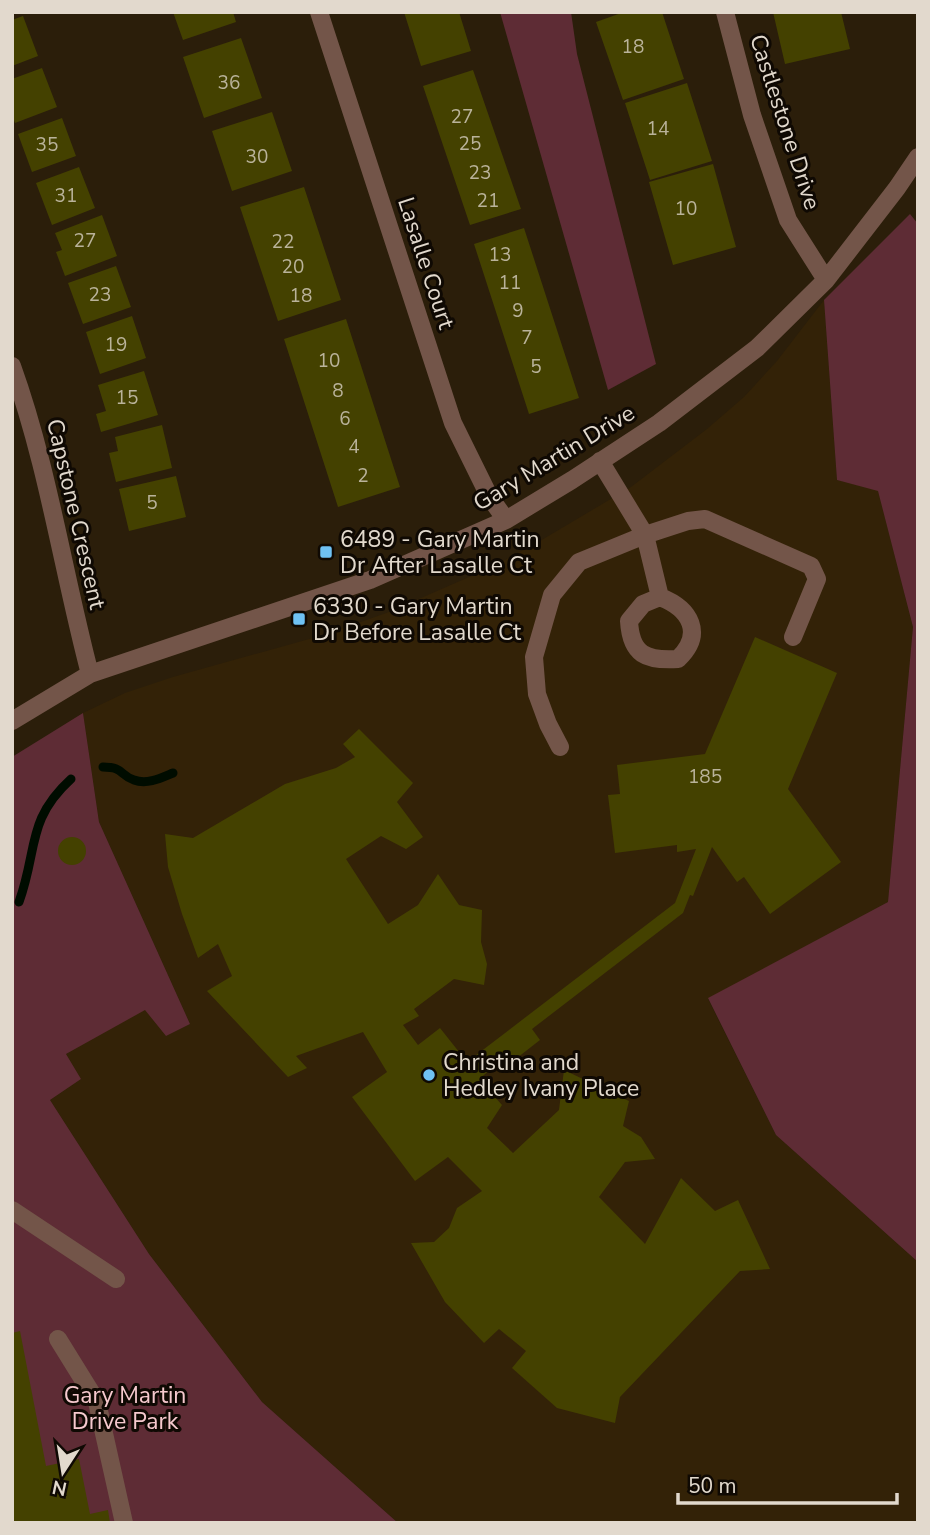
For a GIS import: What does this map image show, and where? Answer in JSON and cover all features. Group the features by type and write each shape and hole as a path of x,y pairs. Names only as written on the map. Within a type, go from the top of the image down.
{"street":[{"name":"Lasalle Court","path":"319,12 453,423 489,496 506,520"},
{"name":"Castlestone Drive","path":"725,12 752,114 788,220 826,280"},
{"name":"Gary Martin Drive","path":"12,721 90,674 370,580 506,520 659,423 757,348 826,280 918,157"},
{"name":"Capstone Crescent","path":"12,366 40,455 90,674"},
{"path":"600,461 645,535 660,597"},
{"path":"560,747 537,694 534,657 552,595 579,562 645,535 688,521 705,519 811,566 817,579 793,637"},
{"path":"12,1210 116,1279"},
{"path":"58,1339 97,1402 124,1523"}],"shaded area":[{"path":"824,300 837,480 878,490 913,627 888,902 708,999 776,1135 918,1262 918,1523 398,1523 262,1402 149,1254 50,1100 81,1079 66,1054 145,1009 166,1036 190,1024 99,822 83,713 125,693 173,677 327,634 389,612 492,567 540,541 631,487 707,429 744,397 777,361"}],"green space":[{"path":"500,12 571,12 577,54 656,364 608,390"},
{"path":"910,214 918,224 918,1262 776,1135 708,998 888,902 913,627 878,491 837,480 824,300"},
{"name":"Gary Martin Drive Park","path":"83,713 99,822 190,1024 166,1036 145,1010 66,1054 81,1079 50,1100 149,1254 262,1402 398,1523 12,1523 12,757"}],"building":[{"path":"173,12 233,12 236,22 183,40"},
{"path":"404,12 459,12 471,51 421,66"},
{"path":"624,12 662,12 684,79 623,100 596,22"},
{"path":"773,12 841,12 850,49 785,64"},
{"path":"23,16 38,56 12,66 12,20"},
{"path":"241,38 262,98 204,118 183,57"},
{"path":"42,68 57,107 15,123 12,115 12,79"},
{"path":"473,70 521,209 470,225 423,86"},
{"path":"687,83 712,161 650,180 625,103"},
{"path":"272,112 292,171 232,191 212,131"},
{"path":"62,118 76,156 32,172 18,134"},
{"path":"713,164 736,247 673,265 649,182"},
{"path":"79,167 95,208 52,225 36,183"},
{"path":"304,187 341,300 278,321 240,207"},
{"path":"102,215 117,256 65,276 56,252 62,250 55,233"},
{"path":"524,228 579,398 529,414 474,244"},
{"path":"116,266 131,307 83,324 68,283"},
{"path":"132,316 146,358 100,374 86,332"},
{"path":"346,319 400,487 338,507 284,339"},
{"path":"144,371 158,415 101,432 96,414 106,411 98,385"},
{"path":"162,425 172,468 116,482 109,453 118,451 115,437"},
{"path":"176,476 186,517 129,531 119,489"},
{"name":"Christina and Hedley Ivany Place","path":"755,637 837,673 788,789 841,862 770,914 744,877 737,882 712,847 693,896 690,895 683,913 532,1029 540,1040 499,1072 495,1066 479,1079 502,1105 487,1128 513,1153 559,1110 564,1070 629,1101 623,1126 641,1137 655,1159 625,1162 599,1197 645,1244 681,1178 715,1211 738,1200 770,1269 740,1271 620,1397 615,1423 557,1408 512,1368 526,1351 499,1329 484,1343 445,1302 411,1243 434,1242 449,1228 457,1208 482,1191 448,1157 415,1181 352,1097 387,1072 363,1032 296,1056 307,1068 288,1077 207,991 232,976 218,944 198,958 168,867 165,834 193,838 285,784 336,768 355,757 343,744 359,729 413,783 397,802 423,837 406,849 381,836 346,859 388,924 418,905 438,874 459,905 482,910 481,942 487,964 484,985 454,979 414,1009 419,1016 403,1025 418,1045 440,1028 467,1062 675,903 696,849 677,852 677,845 615,853 608,795 620,794 617,765 705,754"},
{"path":"72,837 82,841 86,851 82,861 72,865 62,861 58,851 62,841"},
{"path":"20,1331 46,1466 79,1459 90,1514 108,1510 110,1523 12,1523 12,1333"}],"waterway":[{"path":"103,767 115,768 129,778 144,782 173,773"},
{"path":"19,902 40,822 57,794 71,779"}],"place":[{"name":"6489 - Gary Martin Dr After Lasalle Ct","path":"326,552"},
{"name":"6330 - Gary Martin Dr Before Lasalle Ct","path":"299,619"},
{"name":"Christina and Hedley Ivany Place","path":"429,1075"}]}
